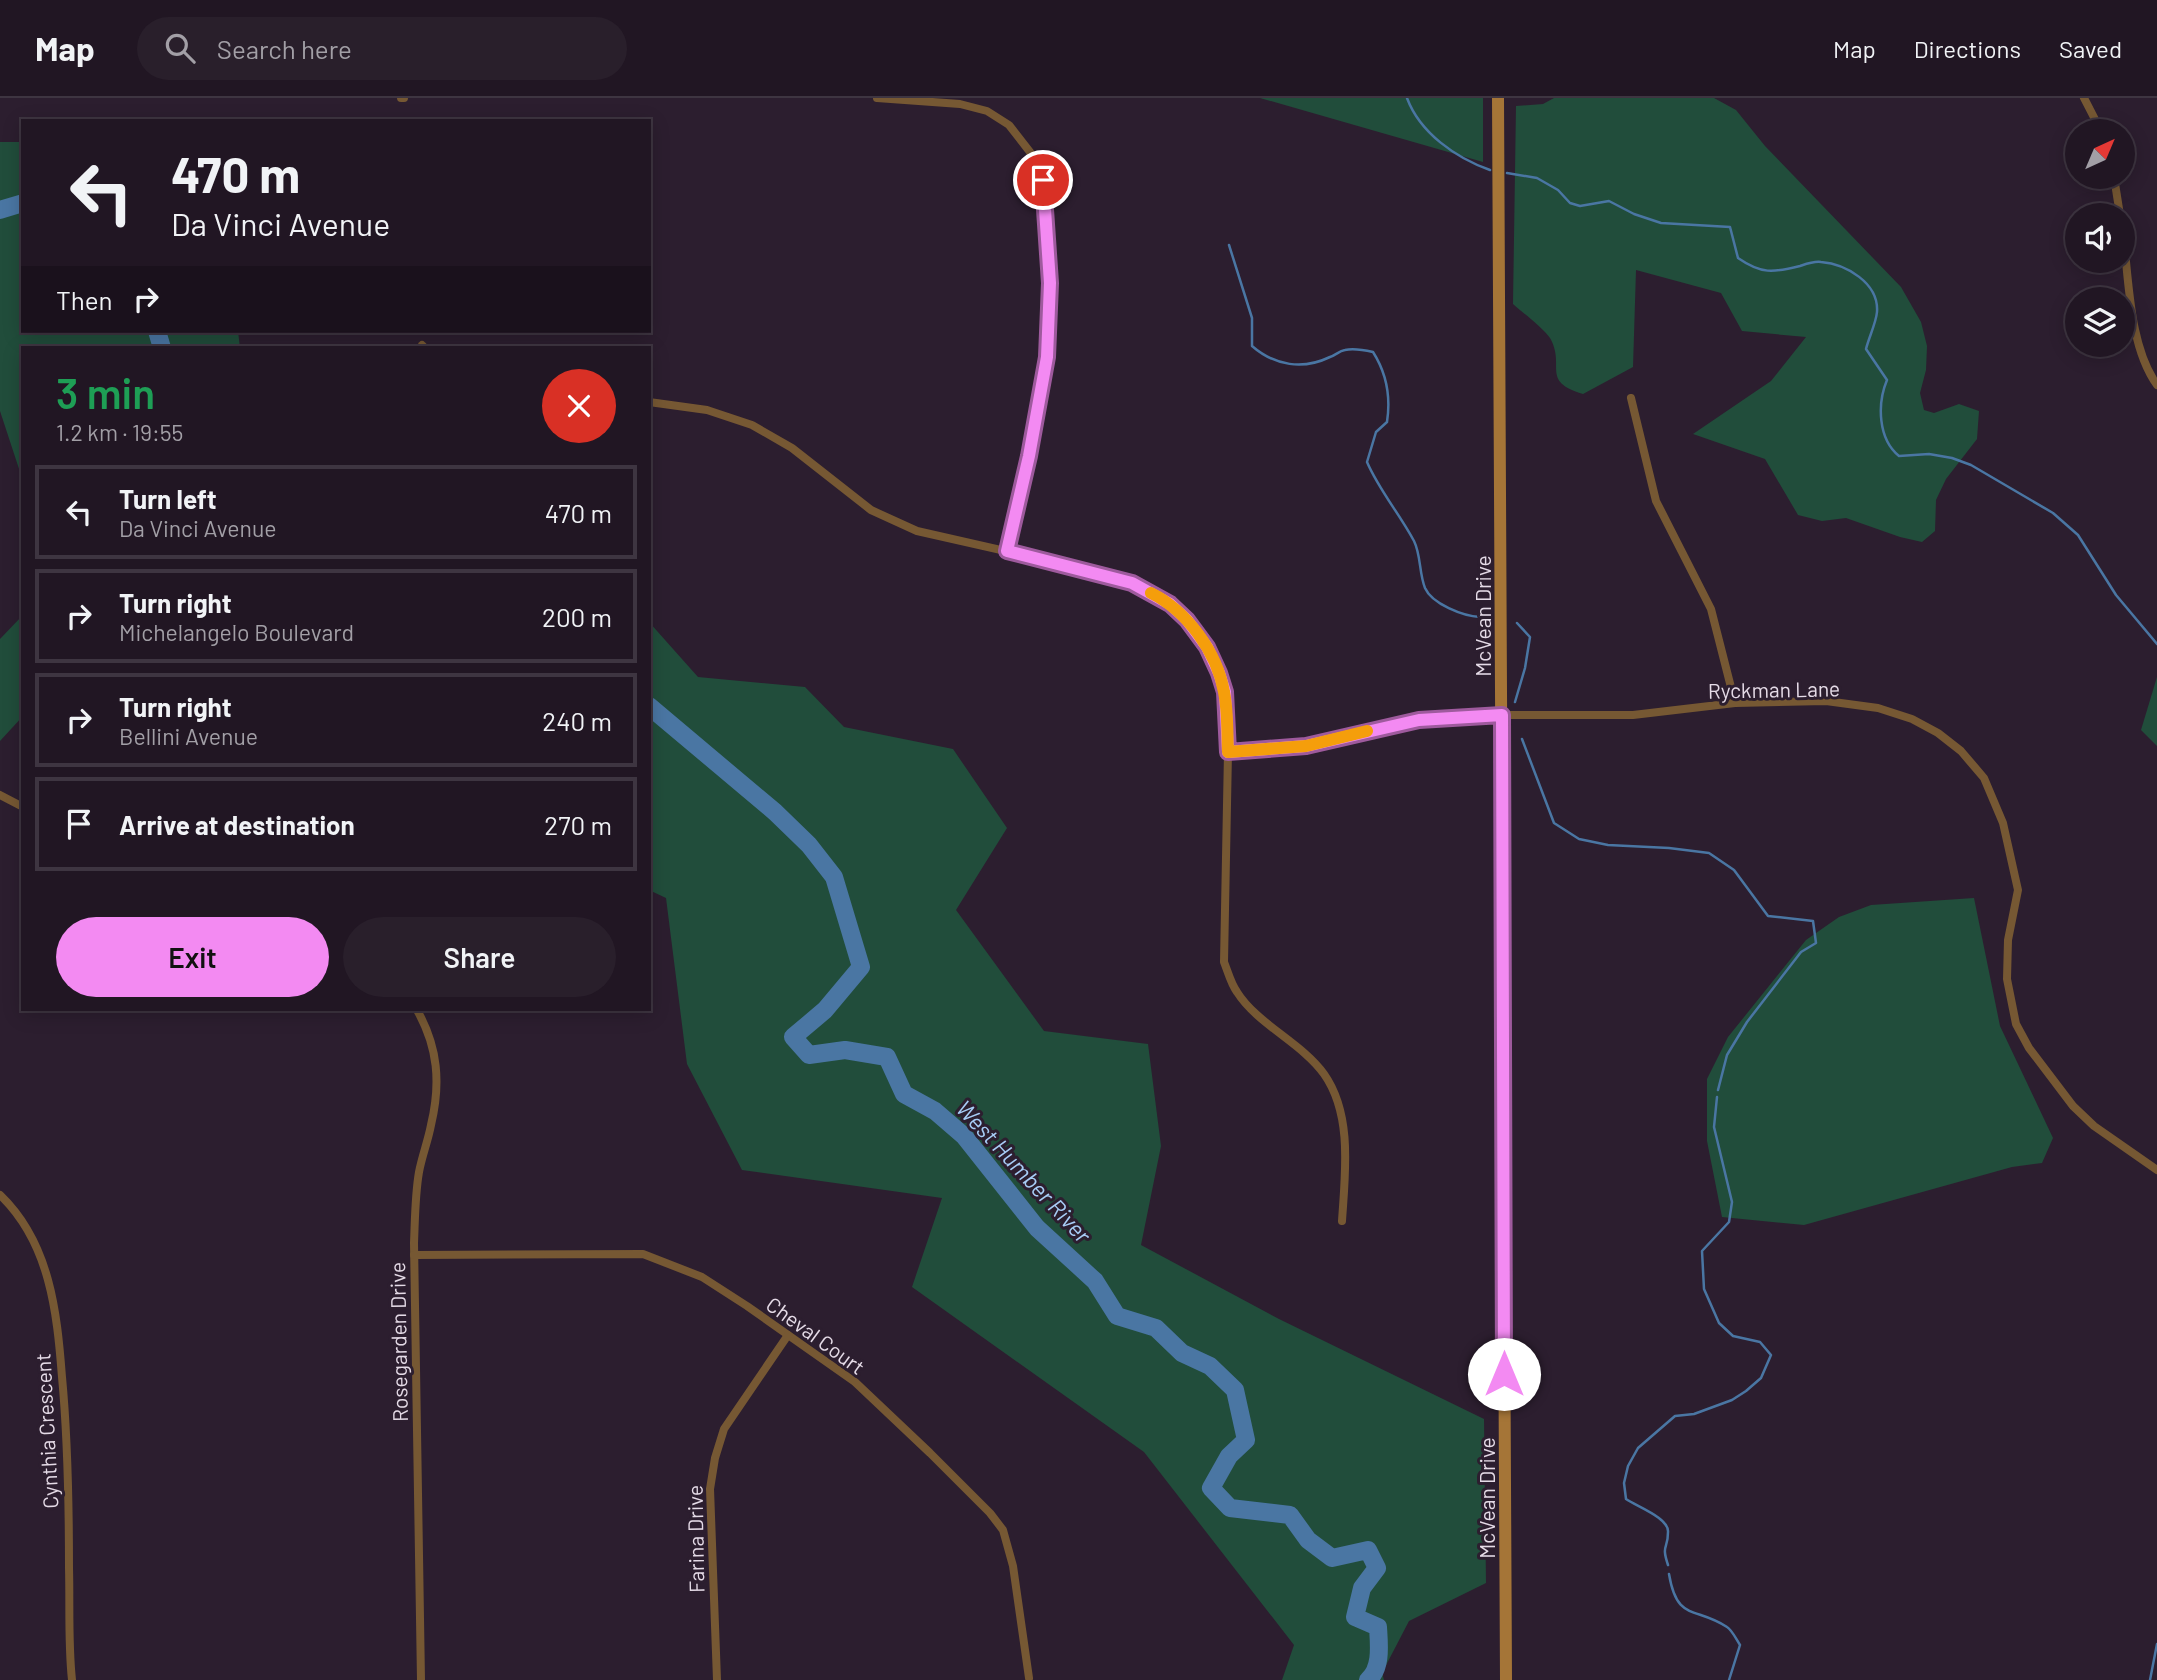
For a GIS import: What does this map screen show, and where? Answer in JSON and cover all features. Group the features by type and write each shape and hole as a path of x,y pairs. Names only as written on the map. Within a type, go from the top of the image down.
{"main road":[{"name":"McVean Drive","path":"1498,98 1506,1680"}],"street":[{"path":"877,98 948,103 987,111 1009,125 1030,152 1043,180 1050,283 1047,357 1029,456 1007,551"},
{"path":"2084,98 2095,119"},
{"path":"2128,273 2136,336 2150,376 2157,385"},
{"path":"1631,398 1656,501 1712,609 1735,703"},
{"path":"651,402 707,410 752,425 792,448 871,510 917,531 1132,583 1170,604 1187,620 1219,673 1225,692 1228,752 1224,962 1237,993 1324,1073 1341,1118 1345,1157 1342,1222"},
{"name":"Ryckman Lane","path":"1228,752 1306,746 1419,720 1502,715 1633,715 1735,703 1826,701 1878,708 1912,719 1938,733 1961,751 1984,778 2003,823 2018,890 2008,940 2007,979 2016,1024 2029,1048 2073,1106 2094,1126 2157,1170"},
{"path":"0,795 21,806"},
{"name":"Rosegarden Drive","path":"418,1011 428,1030 438,1075 432,1122 419,1173 414,1255 421,1680"},
{"name":"Cynthia Crescent","path":"0,1195 28,1229 40,1254 51,1287 60,1345 68,1433 72,1680"},
{"name":"Cheval Court","path":"414,1255 643,1254 702,1277 788,1335 855,1382 981,1504 1003,1530 1013,1566 1029,1678"},
{"name":"Farina Drive","path":"717,1680 710,1489 715,1458 724,1429 788,1335"}],"green space":[{"path":"1260,98 1483,98 1483,162"},
{"path":"1554,98 1714,98 1736,110 1765,146 1901,287 1921,322 1927,346 1926,370 1920,393 1924,410 1934,413 1959,404 1979,411 1977,439 1946,479 1936,500 1935,531 1922,542 1846,518 1822,521 1798,515 1765,459 1693,434 1771,381 1806,337 1742,331 1721,293 1636,270 1633,367 1583,394 1562,384 1556,372 1556,357 1550,338 1513,304 1516,106 1543,104"},
{"path":"0,142 21,142 21,333 238,333 240,346 21,346 21,475 0,411"},
{"path":"21,617 21,718 0,741 0,639"},
{"path":"651,624 698,677 805,687 844,727 953,749 1007,828 956,910 1044,1031 1148,1044 1161,1146 1141,1245 1279,1319 1484,1419 1486,1583 1409,1621 1382,1673 1384,1680 1282,1680 1294,1645 1144,1452 912,1287 942,1198 742,1170 687,1064 666,898 651,891"},
{"path":"2157,677 2157,746 2141,730"},
{"path":"1974,898 2000,1026 2053,1138 2042,1163 2012,1167 1804,1225 1722,1217 1707,1141 1707,1079 1728,1037 1806,940 1839,917 1871,905"}],"waterway":[{"path":"1407,98 1421,122 1441,143 1465,159 1490,170"},
{"path":"1507,173 1537,178 1558,190 1570,203 1580,206 1609,201 1634,214 1661,223 1730,227 1738,258 1754,267 1768,271 1782,270 1821,262 1841,267 1859,277 1873,292 1876,302 1877,312 1866,349 1887,380 1881,421 1892,449 1899,456 1929,454 1971,465 2053,513 2078,535 2116,595 2157,644"},
{"name":"West Humber River","path":"0,210 21,204"},
{"path":"1229,245 1252,318 1252,346 1261,353 1280,362 1300,365 1320,361 1345,350 1373,352 1385,377 1388,412 1387,422 1376,432 1367,462 1414,541 1423,582 1429,594 1449,608 1480,617"},
{"name":"West Humber River","path":"158,333 161,346"},
{"path":"1515,702 1530,637 1517,623"},
{"name":"West Humber River","path":"651,708 775,812 809,845 834,877 861,967 825,1010 793,1037 809,1055 845,1050 887,1057 904,1094 935,1111 964,1136 1037,1228 1095,1281 1117,1316 1156,1328 1182,1353 1210,1366 1235,1390 1246,1440 1229,1456 1211,1488 1230,1508 1290,1515 1308,1540 1332,1558 1368,1550 1377,1568 1362,1588 1355,1617 1378,1627 1378,1663 1368,1680"},
{"path":"1522,739 1554,823 1579,839 1608,845 1709,853 1734,870 1768,916 1813,921 1816,943 1801,952 1747,1022 1727,1055 1718,1090"},
{"path":"1668,1565 1665,1550 1668,1532 1664,1522 1626,1499 1624,1483 1628,1466 1638,1448 1675,1416 1694,1414 1732,1400 1746,1391 1761,1378 1771,1355 1760,1342 1733,1336 1719,1323 1704,1289 1702,1251 1729,1222 1732,1202 1714,1127 1717,1097"},
{"path":"1669,1574 1672,1589 1682,1606 1727,1627 1740,1645 1729,1680"},
{"path":"2150,1680 2157,1644"}],"slow traffic":[{"path":"1151,593 1164,599 1187,620 1207,647 1225,692 1228,752 1306,746 1367,731"}],"route":[{"path":"1043,180 1050,283 1047,357 1029,456 1007,551 1132,583 1170,604 1187,620 1207,647 1219,673 1225,692 1228,752 1306,746 1419,720 1502,715 1504,1374"}]}
